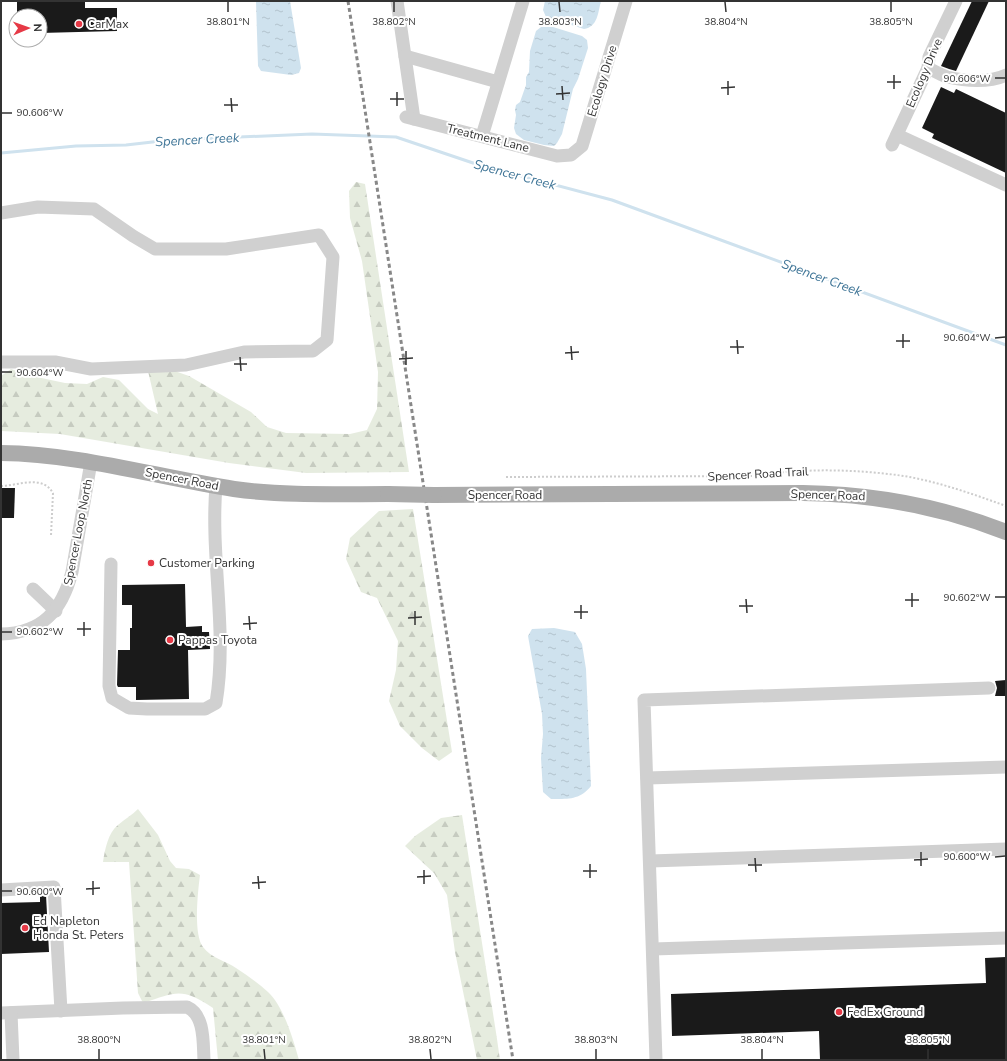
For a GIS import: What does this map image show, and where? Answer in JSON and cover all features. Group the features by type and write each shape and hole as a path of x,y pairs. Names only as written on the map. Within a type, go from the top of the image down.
{"main road":[{"name":"Spencer Road","path":"1,453 91,462 216,486 260,491 434,495 803,493 860,495 939,509 1006,532"}],"street":[{"path":"397,1 405,56 498,82"},
{"path":"482,136 523,1"},
{"name":"Ecology Drive","path":"571,155 582,146 626,1"},
{"name":"Ecology Drive","path":"956,1 929,57 928,68 894,140 1006,185"},
{"name":"Treatment Lane","path":"405,56 410,118 557,156 571,155"},
{"path":"928,68 947,77 984,81 1006,75"},
{"path":"1,213 38,207 94,209 155,249 226,249 319,235 333,257 326,340 313,351 244,352 186,364 91,369 55,362 1,362"},
{"name":"Spencer Loop North","path":"1,634 16,633 36,626 56,610 68,589 91,462"},
{"path":"111,564 109,686 112,698 129,708 205,709 216,703 219,682 218,581 214,506 216,486"},
{"path":"33,589 56,610"},
{"path":"656,1060 644,700 989,688"},
{"path":"647,778 1006,767"},
{"path":"650,861 1006,849"},
{"path":"1,890 54,887 62,1011"},
{"path":"653,949 1006,938"},
{"path":"9,1059 6,1013 187,1007 195,1013 201,1026 204,1060"}],"path":[{"name":"Spencer Road Trail","path":"506,477 753,476 793,471 867,472 904,476 938,483 1006,506"},
{"path":"1,486 14,486 31,482 50,488 53,492 51,535"}],"green space":[{"path":"356,182 365,184 409,472 306,473 229,463 60,434 1,431 1,376 11,369 32,376 65,383 87,384 103,377 119,380 148,409 158,414 148,371 169,369 189,376 251,412 267,427 286,433 350,434 367,430 377,409 378,372 362,261 350,218 349,191"},
{"path":"413,509 452,752 439,761 422,748 400,726 389,701 396,670 398,641 377,598 361,592 346,559 350,538 379,511"},
{"path":"138,809 158,835 170,861 176,868 189,869 200,875 197,901 197,923 200,941 203,947 210,954 248,976 274,998 287,1024 299,1060 218,1060 213,1008 186,994 172,994 143,1003 138,993 129,862 103,862 109,837 112,832 118,825"},
{"path":"462,815 500,1060 477,1060 455,952 447,895 434,873 405,846 415,836 441,818"}],"water":[{"path":"256,1 290,1 301,68 299,73 291,75 261,71 258,66"},
{"path":"545,1 601,1 595,22 589,28 584,29 546,17 543,10"},
{"path":"541,27 553,27 582,36 587,40 588,48 578,79 573,89 562,134 554,146 524,140 516,134 514,128 516,105 520,102 526,85 526,77 529,72 530,51 536,31"},
{"path":"554,628 575,632 582,644 586,669 591,786 582,794 568,799 551,799 543,792 541,758 543,734 542,714 528,636 532,629"}],"building":[{"name":"CarMax","path":"17,1 85,1 85,8 117,8 117,31 48,33 48,8 17,8"},
{"path":"972,1 989,1 956,71 941,66"},
{"path":"941,87 954,93 956,89 1006,113 1006,173 932,138 934,134 922,128"},
{"path":"1,488 15,488 14,518 1,518"},
{"name":"Pappas Toyota","path":"185,584 186,627 202,626 202,632 209,632 210,649 188,650 189,699 136,700 136,687 118,687 117,685 118,650 130,650 130,628 132,628 132,605 122,605 122,585"},
{"path":"1006,680 1006,696 995,696 997,688 995,681"},
{"name":"Ed Napleton Honda St. Peters","path":"46,895 49,952 1,954 1,903 40,902 40,896"},
{"name":"FedEx Ground","path":"1006,957 1006,1060 820,1060 819,1031 672,1036 671,994 986,983 985,958"}],"waterway":[{"name":"Spencer Creek","path":"1,153 76,146 126,145 170,140 312,134 396,137 476,164 612,200 1006,345"}],"railway":[{"path":"348,1 513,1060"}],"place":[{"name":"CarMax","path":"79,24"},
{"name":"Customer Parking","path":"151,563"},
{"name":"Pappas Toyota","path":"170,640"},
{"name":"Ed Napleton Honda St. Peters","path":"25,928"},
{"name":"FedEx Ground","path":"839,1012"}]}
